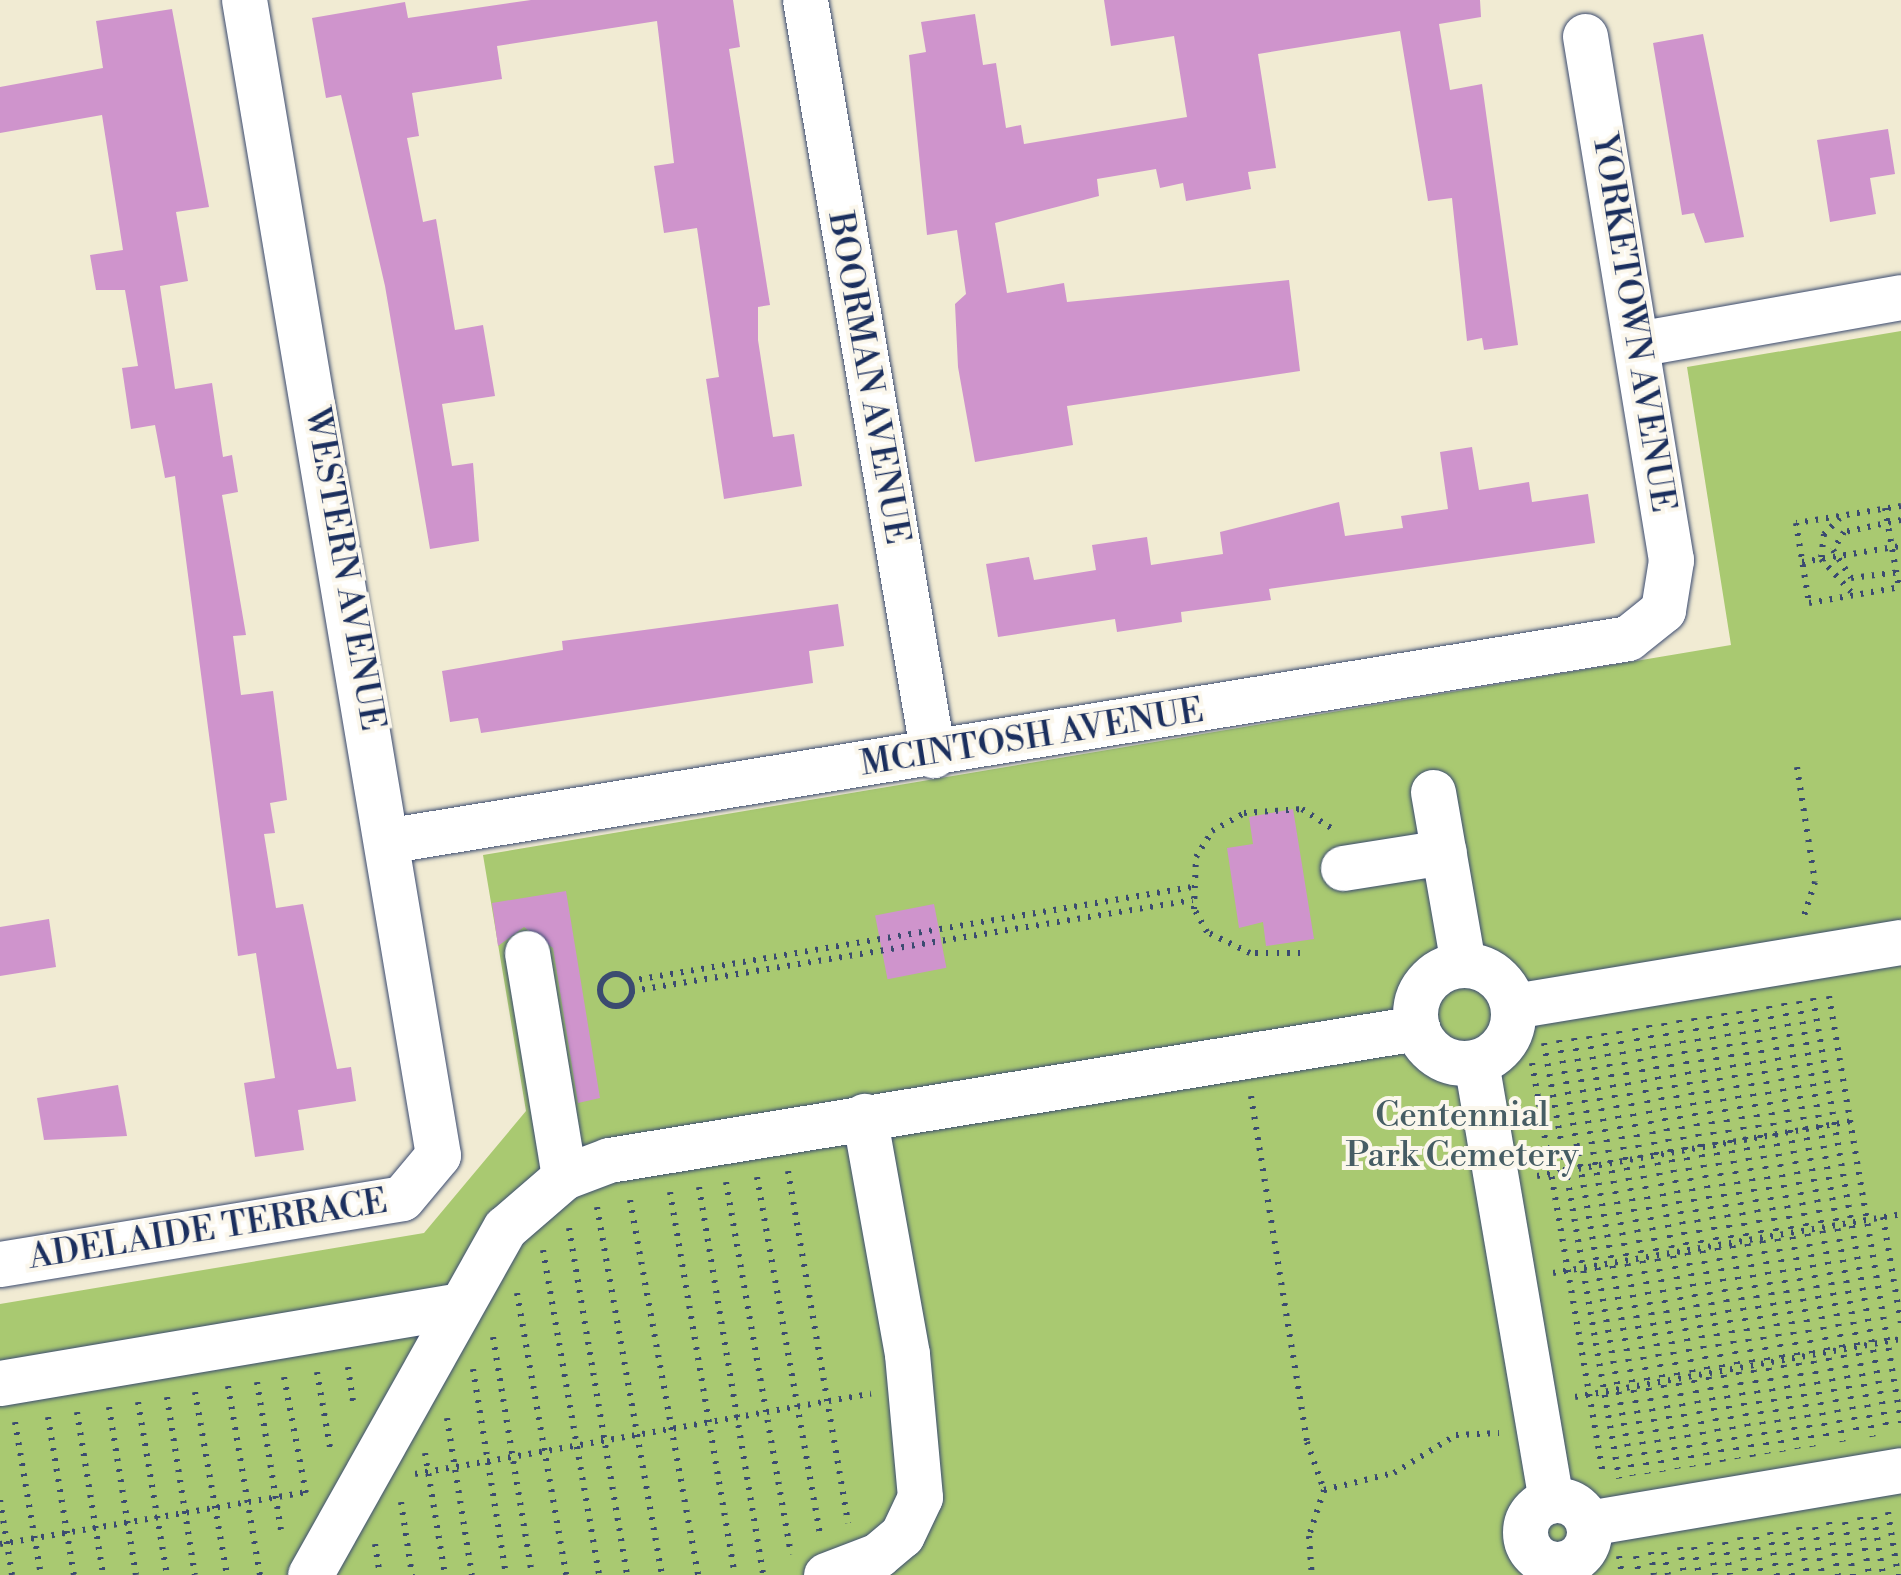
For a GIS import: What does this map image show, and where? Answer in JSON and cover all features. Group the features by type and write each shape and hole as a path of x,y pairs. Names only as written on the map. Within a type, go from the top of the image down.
{"street":[{"name":"WESTERN AVENUE","path":"244,0 440,1139"},
{"name":"BOORMAN AVENUE","path":"804,0 933,755"},
{"name":"YORKETOWN AVENUE","path":"1585,36 1672,560 1663,610"},
{"path":"1637,344 1901,297"},
{"name":"MCINTOSH AVENUE","path":"391,840 933,755 1628,638 1663,610"},
{"path":"1434,792 1464,964"},
{"path":"1352,866 1444,852"},
{"path":"1417,1028 1441,1057 1476,1062 1503,1045 1677,979 1901,942"},
{"path":"527,953 552,1200"},
{"path":"1417,1028 1426,982 1464,964 1492,972 1677,979"},
{"path":"304,1564 459,1304 552,1200 721,1141 1417,1028"},
{"path":"1476,1062 1536,1416 1768,1492"},
{"path":"836,1572 902,1535 920,1497 912,1386 864,1116"},
{"name":"ADELAIDE TERRACE","path":"0,1264 402,1198 432,1172 440,1139"},
{"path":"162,1356 459,1304"},
{"path":"1559,1569 1581,1553 1768,1492"}],"path":[{"path":"1885,508 1896,546 1900,587 1809,602 1796,524 1885,508 1901,506"},
{"path":"1850,514 1824,534 1820,559 1835,584 1861,594"},
{"path":"1833,557 1844,532 1901,520"},
{"path":"1802,562 1896,546"},
{"path":"1833,557 1850,578 1899,572"},
{"path":"1797,767 1814,882 1796,930 1677,979 1566,1172 1604,1392 1898,1575"},
{"path":"1300,953 1230,945 1207,932 1193,900 1192,887 1212,831 1280,806 1321,819 1352,866"},
{"path":"1192,887 629,981 611,975 600,995 618,1007 632,992 1193,900"},
{"path":"1677,979 1850,1121 1901,1423"},
{"path":"1677,979 1835,1124 1872,1344 1768,1492"},
{"path":"1677,979 1820,1127 1858,1346 1768,1492"},
{"path":"1677,979 1805,1129 1842,1350 1768,1492"},
{"path":"1677,979 1791,1132 1828,1352 1768,1492"},
{"path":"1677,979 1776,1134 1813,1354 1768,1492"},
{"path":"1677,979 1760,1137 1798,1357 1768,1492"},
{"path":"1677,979 1746,1140 1783,1360 1768,1492"},
{"path":"1677,979 1730,1142 1768,1362 1768,1492"},
{"path":"1677,979 1715,1146 1752,1365 1768,1492"},
{"path":"1677,979 1700,1148 1738,1368 1768,1492"},
{"path":"1677,979 1686,1150 1723,1370 1768,1492"},
{"path":"1677,979 1671,1153 1708,1373 1768,1492"},
{"path":"1677,979 1656,1156 1694,1376 1768,1492"},
{"path":"1677,979 1641,1158 1678,1378 1838,1575"},
{"path":"1677,979 1626,1160 1664,1381 1768,1492"},
{"path":"1677,979 1611,1164 1648,1384 1853,1575"},
{"path":"1677,979 1596,1166 1633,1386 1869,1575"},
{"path":"1677,979 1581,1169 1618,1389 1883,1575"},
{"path":"629,981 632,992"},
{"path":"1244,1056 1307,1442 1324,1490 1309,1536 1312,1575"},
{"path":"1532,1063 1602,1470"},
{"path":"1496,1184 1850,1121"},
{"path":"721,1141 827,1402 836,1572"},
{"path":"721,1141 798,1407 836,1572"},
{"path":"721,1141 795,1575"},
{"path":"721,1141 737,1417 763,1575"},
{"path":"721,1141 709,1422 735,1575"},
{"path":"552,1200 632,1200 698,1575"},
{"path":"552,1200 637,1435 662,1575"},
{"path":"552,1200 604,1441 627,1575"},
{"path":"552,1200 577,1446 599,1575"},
{"path":"552,1200 544,1451 566,1575"},
{"path":"1512,1280 1901,1215"},
{"path":"1883,1218 1901,1324"},
{"path":"459,1304 512,1457 532,1575"},
{"path":"459,1304 506,1575"},
{"path":"459,1304 455,1467 472,1575"},
{"path":"1324,1490 1394,1473 1456,1435 1536,1416 1590,1394 1901,1339"},
{"path":"162,1356 354,1482"},
{"path":"162,1356 354,1482"},
{"path":"162,1356 306,1492 304,1564"},
{"path":"162,1356 276,1498 304,1564"},
{"path":"162,1356 248,1502 260,1575"},
{"path":"162,1356 216,1508 227,1575"},
{"path":"162,1356 196,1575"},
{"path":"162,1356 158,1518 167,1575"},
{"path":"136,1575 127,1523 162,1356"},
{"path":"103,1575 96,1528 162,1356"},
{"path":"74,1575 68,1533 162,1356"},
{"path":"41,1575 35,1539 162,1356"},
{"path":"414,1384 444,1575"},
{"path":"4,1544 912,1386"},
{"path":"0,1500 4,1544 12,1575"}],"green space":[{"name":"Centennial Park Cemetery","path":"1901,331 1901,1575 0,1575 0,1304 424,1233 526,1111 483,855 1731,645 1687,367"}],"building":[{"path":"531,0 733,0 740,47 729,49 770,305 758,307 758,340 773,437 794,434 802,486 724,499 706,379 719,377 697,228 664,233 654,166 674,163 657,21 497,46 502,79 412,93 419,136 407,138 423,222 436,219 455,330 483,325 495,396 442,404 452,466 473,463 479,541 430,549 385,286 341,95 326,98 312,18 405,2 408,18"},
{"path":"1104,0 1480,0 1481,17 1439,24 1450,90 1482,84 1518,345 1484,350 1482,338 1467,341 1452,198 1428,201 1400,31 1258,54 1276,168 1248,172 1251,189 1186,201 1183,183 1160,188 1156,169 1097,179 1099,196 995,223 1007,293 1064,283 1067,302 1289,280 1300,371 1067,406 1073,445 975,462 958,367 955,304 966,294 957,230 927,235 909,55 926,52 921,22 975,14 983,65 996,63 1006,128 1021,125 1024,144 1187,117 1174,36 1111,46"},
{"path":"172,9 209,207 176,212 188,281 160,286 175,389 212,383 223,457 232,455 238,492 222,495 246,635 233,636 241,695 273,691 287,800 270,803 275,833 264,834 276,908 303,904 337,1069 351,1067 356,1101 298,1110 304,1150 255,1157 244,1083 275,1078 256,953 238,956 175,476 165,478 155,425 131,429 122,368 138,366 125,290 96,290 90,255 123,250 102,115 0,133 0,87 103,68 96,21"},
{"path":"1703,34 1744,237 1705,243 1694,213 1682,215 1653,43"},
{"path":"1888,129 1895,174 1870,178 1876,214 1830,222 1817,140"},
{"path":"1472,447 1479,490 1529,482 1532,502 1588,494 1595,543 1269,589 1271,600 1181,612 1182,622 1117,632 1115,619 998,637 986,564 1029,557 1034,580 1096,570 1092,545 1147,537 1151,565 1223,554 1220,532 1339,502 1345,536 1403,528 1401,516 1448,509 1440,452"},
{"path":"838,604 844,646 809,651 813,683 481,733 478,718 450,722 442,671 563,650 562,641"},
{"path":"1293,809 1314,939 1266,946 1263,922 1239,928 1227,848 1253,844 1249,817"},
{"path":"566,891 600,1098 578,1103 553,948 524,927 498,946 492,903"},
{"path":"934,904 946,968 888,979 875,915"},
{"path":"49,919 56,967 0,976 0,927"},
{"path":"118,1085 127,1136 44,1140 37,1098"}]}
